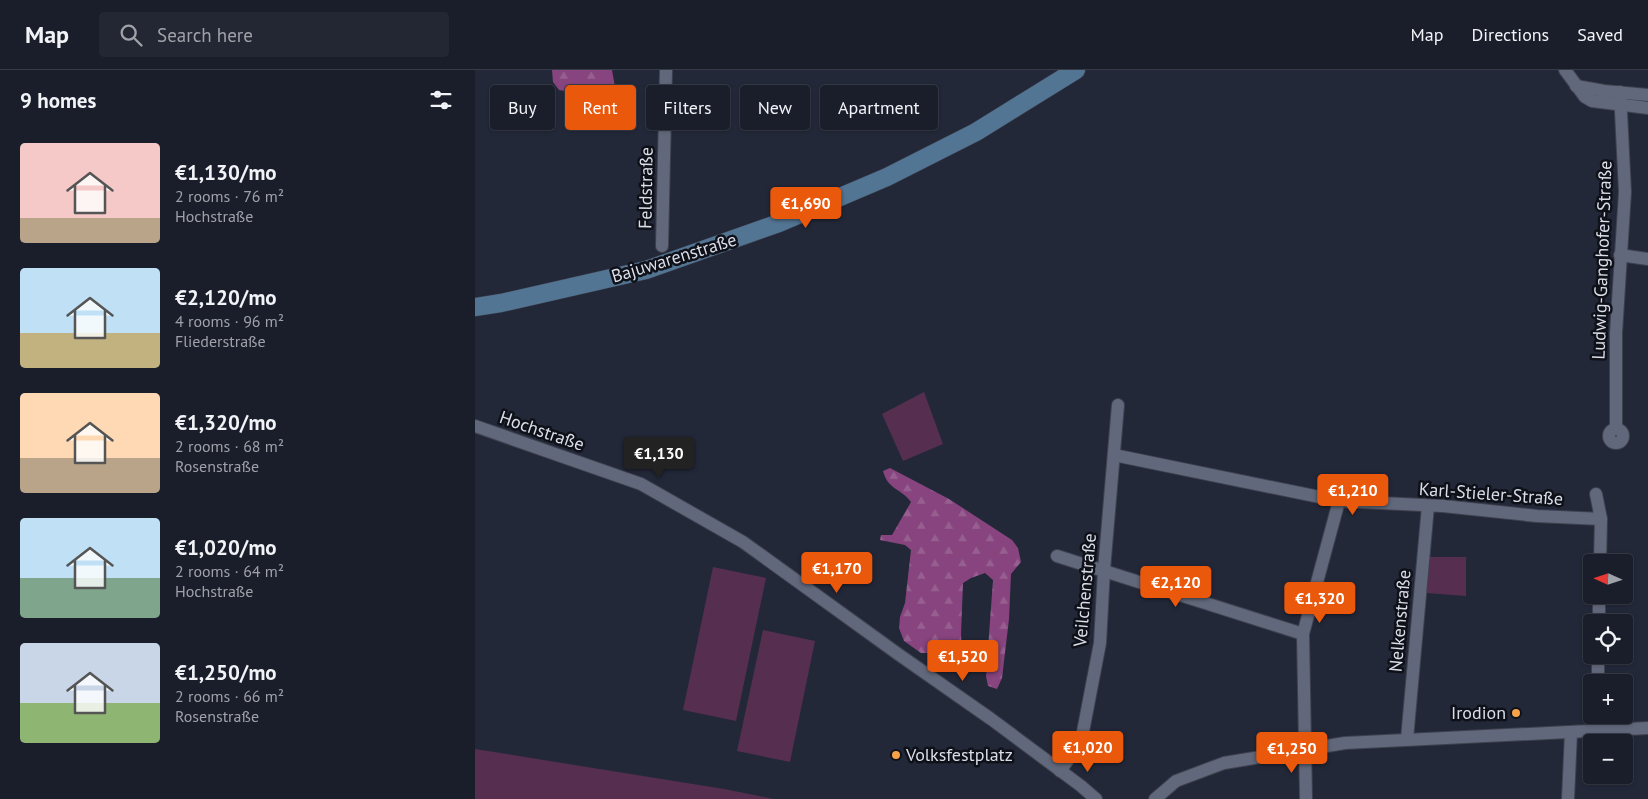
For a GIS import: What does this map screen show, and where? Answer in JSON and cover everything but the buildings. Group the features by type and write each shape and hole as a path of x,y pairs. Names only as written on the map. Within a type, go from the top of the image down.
{"main road":[{"name":"Bajuwarenstraße","path":"475,307 501,304 646,270 779,223 887,177 967,136 1076,70"}],"street":[{"name":"Feldstraße","path":"662,246 666,70"},
{"path":"1565,70 1576,86 1592,102 1648,95"},
{"path":"1620,99 1648,108"},
{"name":"Ludwig-Ganghofer-Straße","path":"1616,429 1616,333 1625,192 1620,99"},
{"path":"1620,255 1648,259"},
{"name":"Veilchenstraße","path":"1060,771 1081,742 1100,643 1104,570 1118,405"},
{"name":"Hochstraße","path":"475,426 641,484 743,542 835,610 991,719 1096,799"},
{"name":"Karl-Stieler-Straße","path":"1114,455 1339,501 1428,506 1537,516 1601,518"},
{"path":"1596,494 1601,518 1600,554"},
{"path":"1306,799 1303,634 1339,501"},
{"name":"Nelkenstraße","path":"1407,739 1428,506"},
{"path":"1057,556 1303,634"},
{"path":"1597,724 1597,731"},
{"path":"1155,799 1176,781 1224,763 1306,748 1345,743 1407,739 1648,728"},
{"path":"1568,799 1571,732"}],"shaded area":[{"path":"924,392 943,444 903,461 882,414"},
{"path":"1430,557 1466,557 1466,596 1426,593"},
{"path":"713,567 766,578 736,721 683,710"},
{"path":"763,630 815,641 790,762 737,751"},
{"path":"475,749 724,789 774,799 475,799"}],"green space":[{"path":"552,70 612,70 615,85 565,85 565,90 559,90 553,82"},
{"path":"890,468 949,499 1012,540 1018,548 1021,562 1011,574 1009,619 1002,678 997,689 988,686 986,676 993,580 985,573 963,583 960,664 950,669 943,665 940,653 921,653 904,641 899,628 900,617 905,603 911,550 905,545 880,540 881,535 892,535 911,502 888,482 883,471"}],"place":[{"name":"Irodion","path":"1516,713"},
{"name":"Volksfestplatz","path":"896,755"}]}
